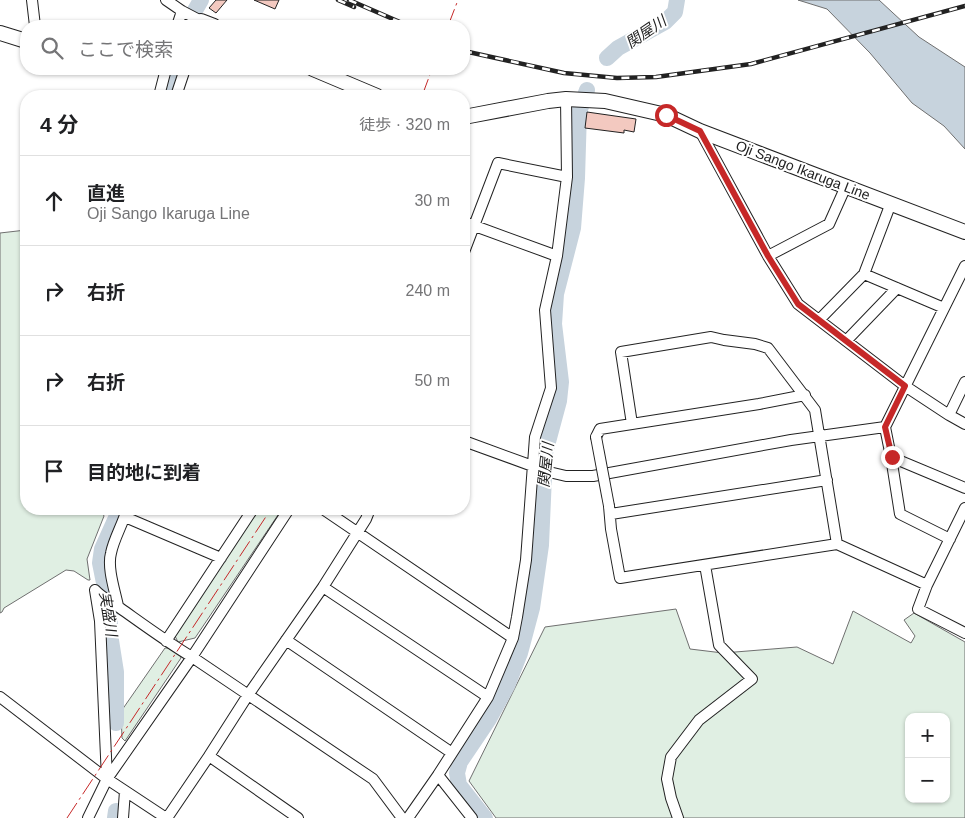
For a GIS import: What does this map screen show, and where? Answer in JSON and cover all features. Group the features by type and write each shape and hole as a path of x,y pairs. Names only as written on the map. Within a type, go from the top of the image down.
{"main road":[{"path":"2,35 20,40"},
{"path":"327,75 363,90"},
{"name":"Oji Sango Ikaruga Line","path":"470,115 548,101 577,100 605,101 666,115 700,131 965,232"}],"street":[{"path":"32,0 34,20"},
{"path":"166,0 198,20"},
{"path":"180,20 185,12"},
{"path":"161,90 164,75"},
{"path":"178,90 182,75"},
{"path":"408,818 488,697 513,638 526,560 536,468 535,437 551,388 545,310 557,256 577,100"},
{"path":"700,131 768,256 798,304 905,386 965,424"},
{"path":"470,222 498,163 567,177"},
{"path":"768,256 829,224 846,186"},
{"path":"819,320 864,274 891,203"},
{"path":"470,224 557,256"},
{"path":"950,539 900,514 892,457 885,427 965,266"},
{"path":"864,274 944,308"},
{"path":"846,341 897,288"},
{"path":"632,424 621,352 711,337 768,348 815,410 837,544"},
{"path":"949,415 965,382"},
{"path":"805,395 600,429 596,437 610,510 611,528 620,578 837,544 927,585"},
{"path":"470,443 550,472 566,476 593,476 819,436 885,427"},
{"path":"892,457 965,488"},
{"path":"610,510 827,480"},
{"path":"965,508 927,585 918,608 965,633"},
{"path":"116,605 111,576 110,554 125,515"},
{"path":"130,515 221,558"},
{"path":"166,641 249,515"},
{"path":"88,818 107,779 192,657 285,515"},
{"path":"332,515 513,638"},
{"path":"0,697 107,779 166,818 323,587 368,515"},
{"path":"678,818 667,779 671,758 699,720 752,679 719,645 706,565"},
{"path":"323,587 488,697"},
{"path":"107,779 100,620 95,590 166,641 373,779 402,818"},
{"path":"286,640 452,753"},
{"path":"209,756 298,818"},
{"path":"438,775 472,818"},
{"path":"123,818 125,792"}],"green space":[{"path":"20,231 20,515 104,516 87,559 90,580 74,571 66,570 4,608 0,613 0,233"},
{"path":"255,515 278,515 195,638 178,642 175,633"},
{"path":"676,609 690,649 723,653 797,647 833,664 853,611 911,643 915,636 904,620 914,613 965,642 965,818 496,818 469,781 545,627"},
{"path":"165,648 169,648 180,655 181,658 125,741 122,738 122,710"}],"shaded area":[{"path":"798,0 879,0 919,37 965,67 965,149 944,126 912,103 870,53 827,9"}],"building":[{"path":"216,0 227,0 216,13 209,8"},
{"path":"254,0 279,0 275,9"},
{"path":"587,112 636,119 634,132 624,130 624,133 585,128"}],"waterway":[{"name":"実盛川","path":"189,20 201,0"},
{"name":"関屋川","path":"607,58 618,48 665,22 675,12 677,0"},
{"name":"実盛川","path":"168,90 173,75"},
{"name":"関屋川","path":"485,818 459,785 457,773 460,762 489,719 507,686 520,653 532,608 541,545 545,453 559,401 561,382 554,324 556,294 573,228 579,112 587,90"},
{"name":"実盛川","path":"116,723 116,672 110,634 110,613 100,563 102,549 117,515"},
{"name":"実盛川","path":"115,818 116,811"}],"railway":[{"path":"338,0 354,7"},
{"path":"349,0 395,20"},
{"path":"470,52 564,73 617,78 656,77 751,64 965,6"}],"power":[{"path":"450,20 458,0"},
{"path":"424,90 430,75"},
{"path":"67,818 267,515"}],"route":[{"path":"666,115 700,131 768,256 798,304 905,386 885,427 892,457"}]}
